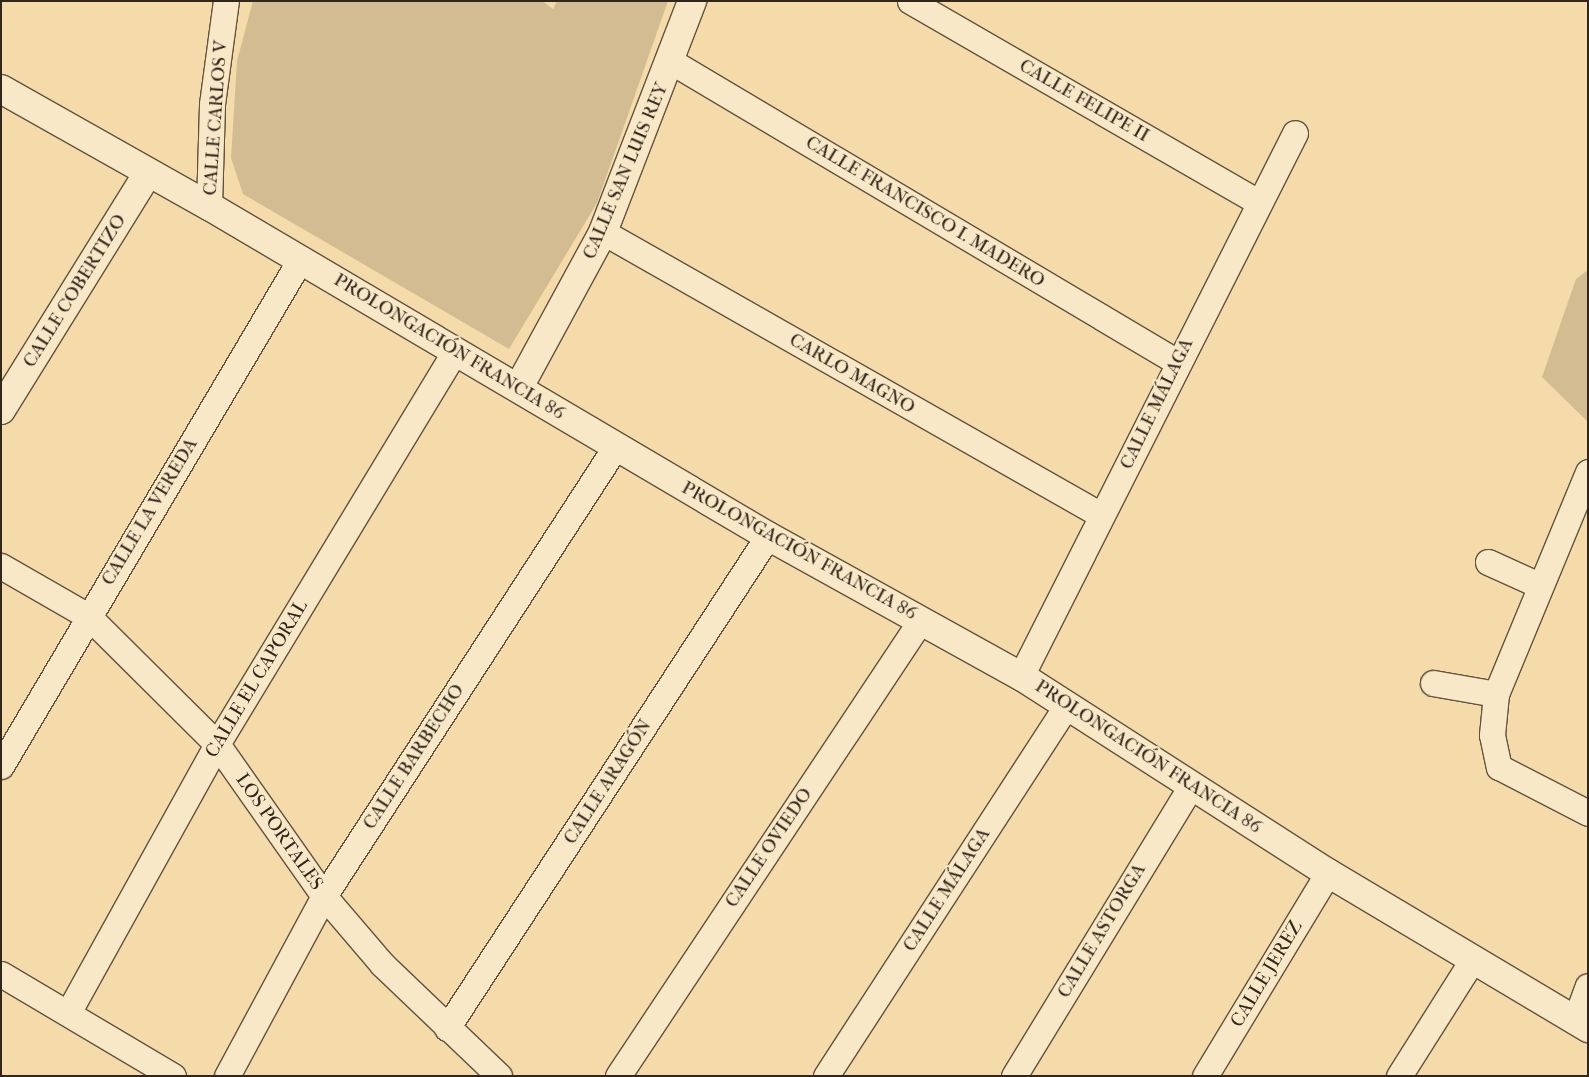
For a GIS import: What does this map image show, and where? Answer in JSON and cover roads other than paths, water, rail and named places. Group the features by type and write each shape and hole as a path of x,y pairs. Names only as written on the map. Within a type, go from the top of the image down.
{"street":[{"name":"CALLE CARLOS V","path":"209,206 212,104 226,1"},
{"name":"CALLE SAN LUIS REY","path":"519,388 603,232 672,62 692,1"},
{"name":"CALLE FELIPE II","path":"910,1 1258,202"},
{"name":"CALLE FRANCISCO I. MADERO","path":"672,62 1177,362"},
{"name":"PROLONGACIÓN FRANCIA 86","path":"1,89 209,206 768,536 1021,676 1328,873 1581,1024"},
{"name":"CALLE MÁLAGA","path":"1021,676 1177,362 1295,133"},
{"name":"CALLE COBERTIZO","path":"1,410 148,173"},
{"name":"CARLO MAGNO","path":"603,232 1101,515"},
{"name":"CALLE LA VEREDA","path":"1,766 300,260"},
{"name":"CALLE EL CAPORAL","path":"68,1013 217,744 455,351"},
{"name":"CALLE BARBECHO","path":"227,1076 324,896 616,446"},
{"path":"1588,472 1539,585 1496,694 1492,735 1499,767 1588,813"},
{"name":"CALLE ARAGÓN","path":"447,1028 768,536"},
{"path":"1488,562 1539,585"},
{"name":"LOS PORTALES","path":"1,566 88,616 217,744 324,896 382,964 494,1074"},
{"name":"CALLE OVIEDO","path":"618,1076 921,620"},
{"path":"1434,683 1496,694"},
{"name":"CALLE MÁLAGA","path":"826,1076 1067,705"},
{"name":"CALLE ASTORGA","path":"1014,1076 1191,786"},
{"name":"CALLE JEREZ","path":"1205,1076 1328,873"},
{"path":"1399,1076 1473,959"},
{"path":"1,974 173,1076"},
{"path":"1581,1024 1588,986"}]}
